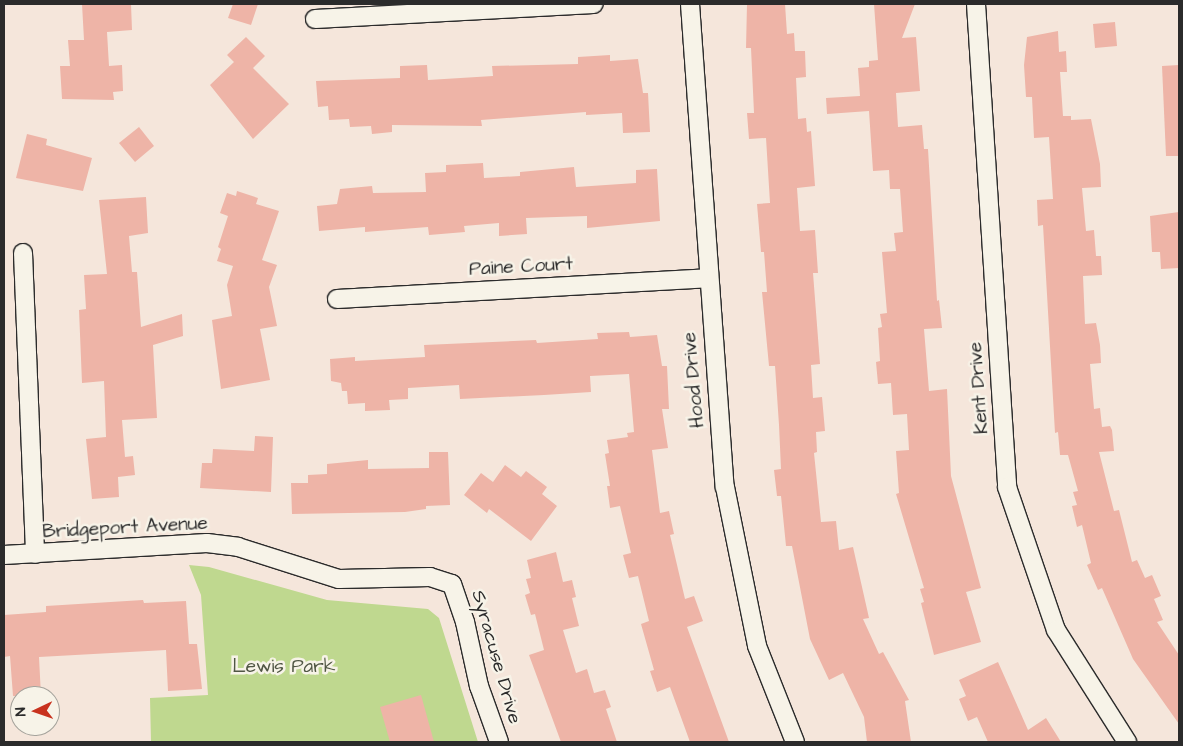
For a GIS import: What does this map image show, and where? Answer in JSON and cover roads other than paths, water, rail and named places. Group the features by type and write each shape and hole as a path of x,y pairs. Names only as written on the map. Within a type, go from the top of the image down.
{"street":[{"path":"315,19 594,4"},
{"name":"Hood Drive","path":"690,4 707,278 725,487 740,570 757,646 796,742"},
{"name":"Kent Drive","path":"976,4 1007,487 1056,630 1127,742"},
{"path":"23,253 35,554"},
{"name":"Paine Court","path":"336,299 707,278"},
{"name":"Bridgeport Avenue","path":"4,555 207,543 238,547 339,579 430,577 452,584"},
{"name":"Syracuse Drive","path":"452,584 465,622 480,686 499,742"}],"park label":[{"name":"Lewis Park","path":"284,667"}]}
